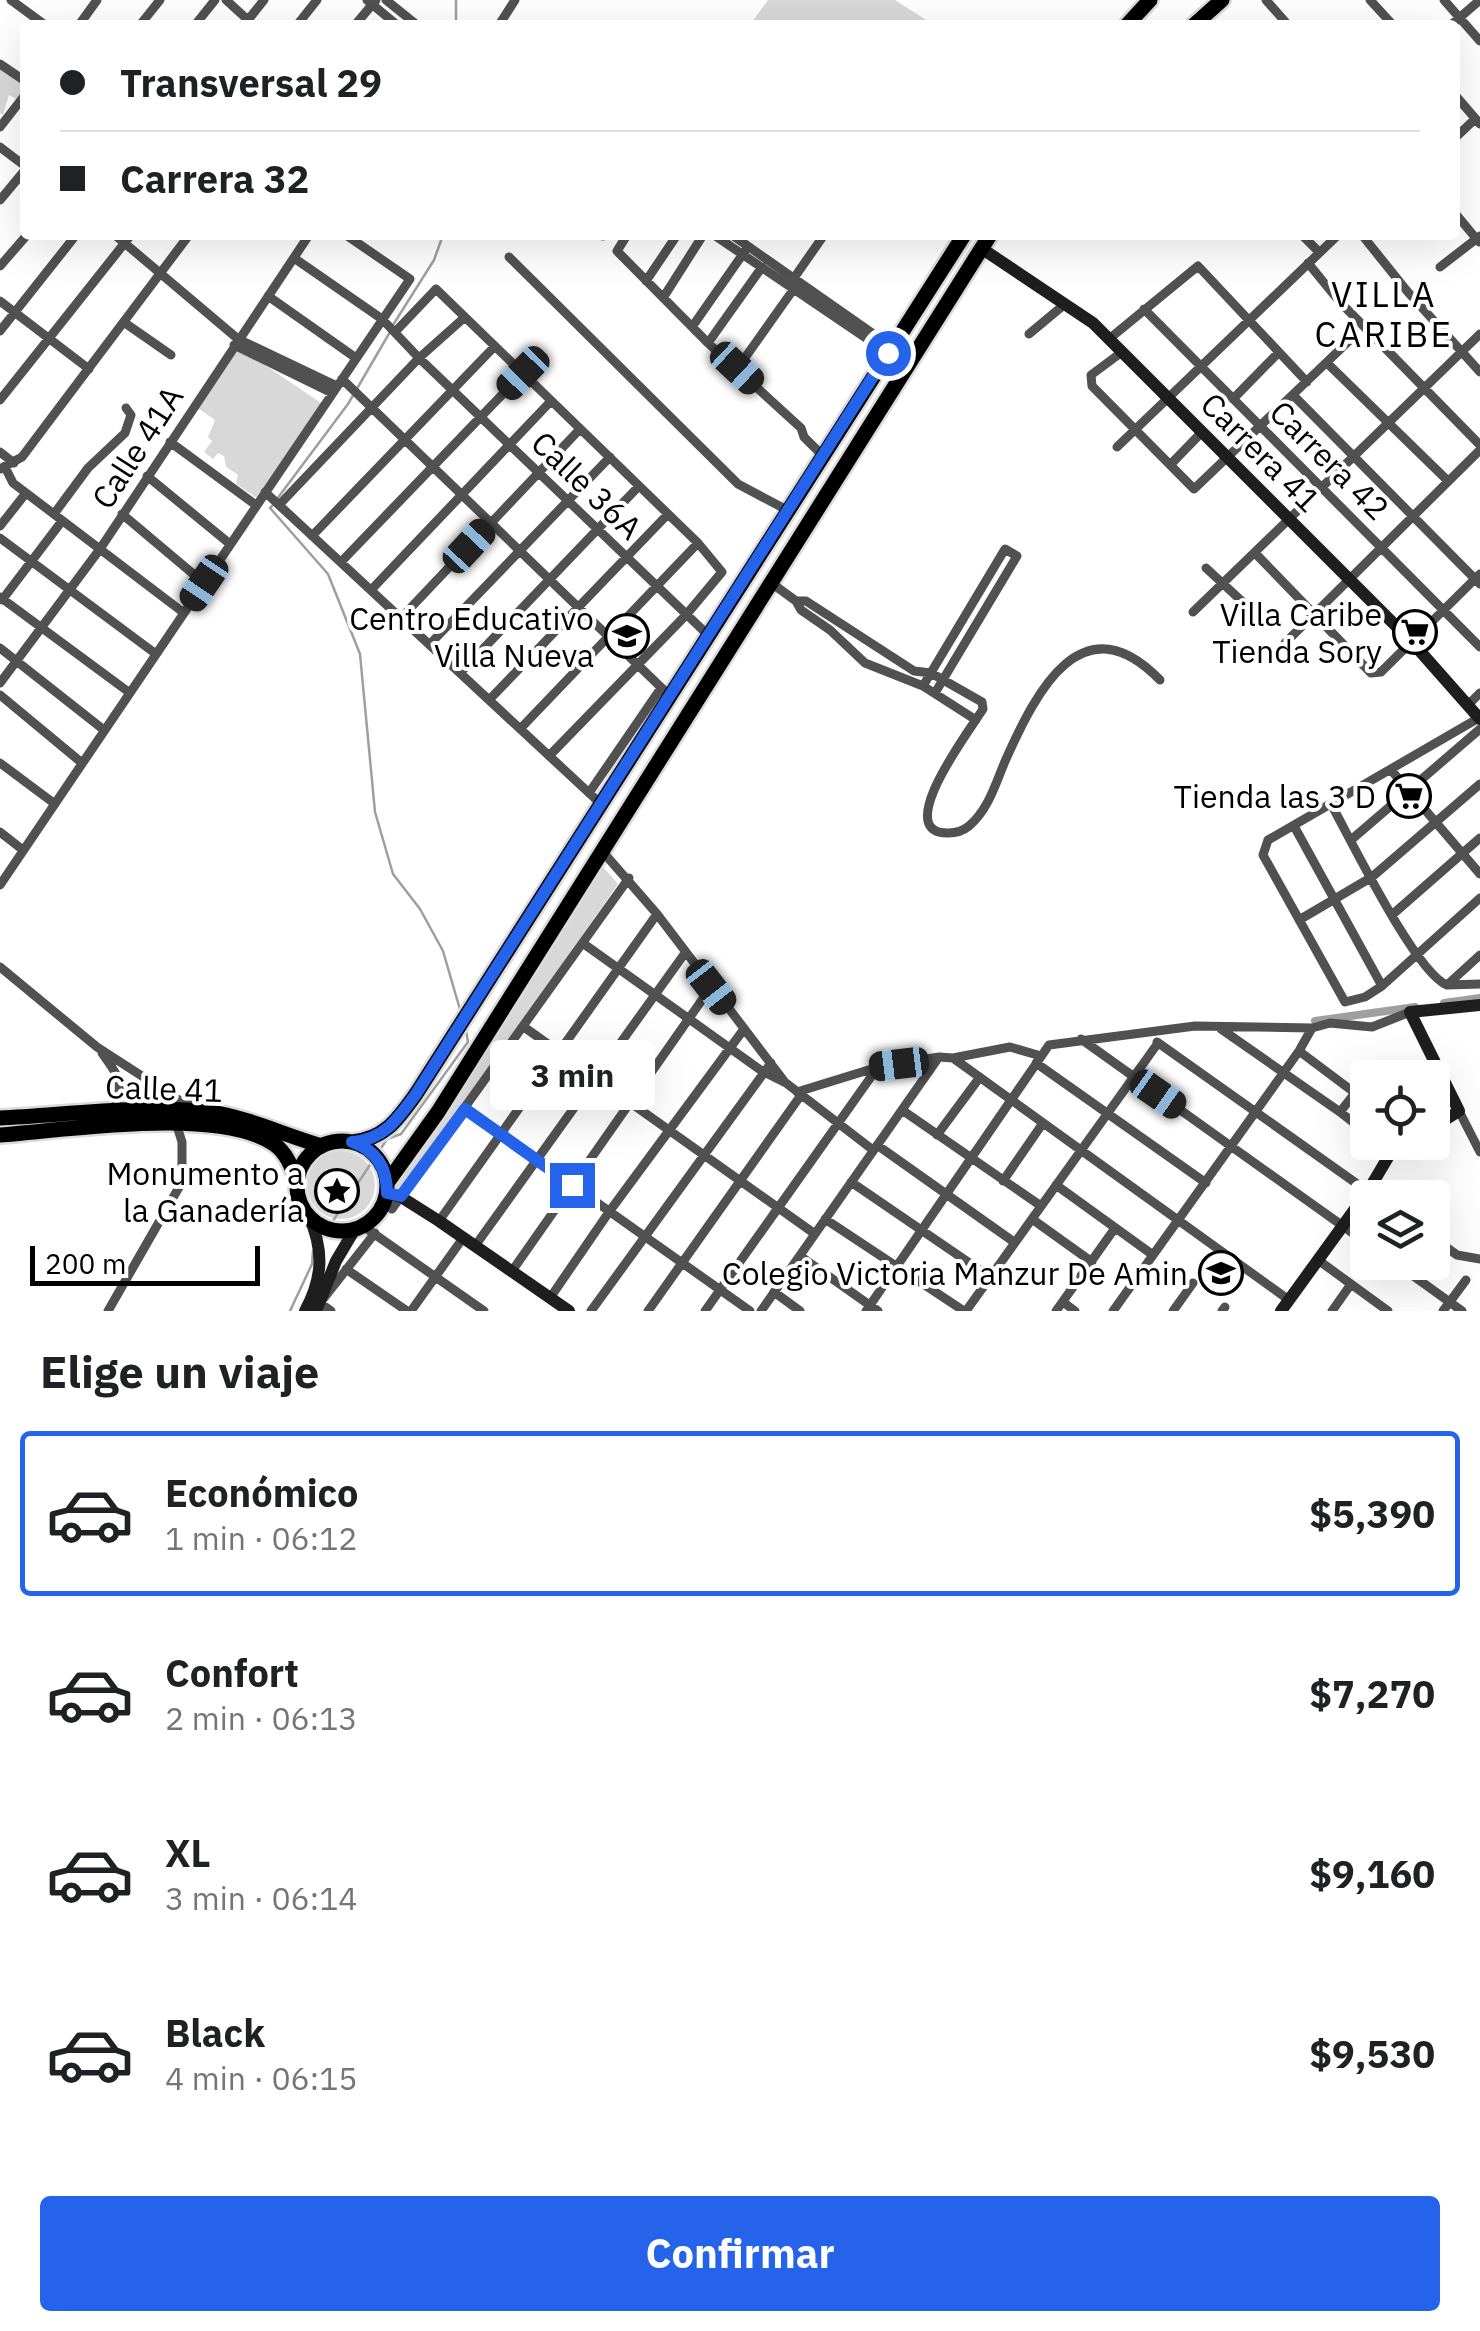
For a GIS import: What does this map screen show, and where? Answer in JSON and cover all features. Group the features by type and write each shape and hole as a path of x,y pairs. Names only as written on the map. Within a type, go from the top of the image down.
{"highway":[{"path":"1132,20 1150,0"},
{"path":"1200,20 1222,0"},
{"path":"961,240 595,799 399,1118 388,1131 376,1137 322,1146 305,1161 297,1182 300,1201 309,1216 330,1229 364,1229 380,1209 986,242"},
{"name":"Calle 41","path":"0,1118 209,1112 322,1146"},
{"name":"Calle 41","path":"0,1135 176,1123 222,1126 261,1137 281,1150 297,1182"},
{"path":"352,1142 374,1154 391,1191"}],"street":[{"path":"11,0 38,20"},
{"path":"82,20 97,0"},
{"path":"144,20 160,0"},
{"path":"199,20 215,0"},
{"path":"226,0 242,20"},
{"path":"248,20 264,0"},
{"path":"301,20 317,0"},
{"path":"386,0 412,20"},
{"path":"1266,0 1284,20"},
{"path":"1370,0 1388,20"},
{"path":"1456,20 1480,0"},
{"path":"372,2 391,20"},
{"path":"1460,25 1480,41"},
{"path":"0,127 20,101"},
{"path":"1460,101 1478,121"},
{"path":"0,147 20,164"},
{"path":"0,200 20,174"},
{"path":"1440,267 1479,240 1460,219"},
{"path":"0,266 23,240"},
{"path":"0,331 72,240"},
{"path":"0,400 127,240"},
{"path":"129,240 236,342 337,386 373,407 665,692"},
{"path":"6,466 22,457 185,240"},
{"name":"Calle 41A","path":"0,683 100,549 307,240"},
{"path":"353,240 410,279 389,326"},
{"path":"625,240 617,251 800,428 822,455"},
{"path":"646,280 673,240"},
{"path":"663,298 699,240"},
{"path":"737,368 821,240"},
{"path":"1307,240 1319,252"},
{"path":"1118,447 1332,240"},
{"path":"1366,240 1480,372"},
{"name":"Carrera 41","path":"986,242 1109,339 1411,642 1480,718"},
{"path":"692,327 746,245"},
{"path":"746,245 762,266 794,284"},
{"path":"746,245 794,284 890,350"},
{"path":"509,257 738,484 786,510"},
{"name":"Calle 36A","path":"294,258 389,326 706,634"},
{"path":"1284,643 1480,448 1339,302 1308,263"},
{"path":"708,343 762,266"},
{"path":"1109,339 1195,266 1202,266 1307,382"},
{"path":"0,885 356,358 436,289 698,543 722,572 686,615 549,756"},
{"path":"268,296 356,358"},
{"path":"0,301 89,369"},
{"path":"1030,334 1064,304"},
{"name":"Carrera 42","path":"1144,310 1480,647"},
{"path":"280,504 419,358 464,317"},
{"path":"126,323 171,355"},
{"path":"1194,612 1480,334"},
{"path":"1122,352 1092,375 1092,386 1194,489 1352,338"},
{"path":"312,536 495,346"},
{"path":"1233,399 1280,352"},
{"path":"1327,364 1448,481"},
{"path":"341,562 523,373"},
{"path":"1255,552 1371,673 1381,672 1478,578 1293,395"},
{"path":"371,590 551,401"},
{"path":"126,408 130,415 125,433 88,468 32,560 1,599 130,692"},
{"path":"401,618 580,428"},
{"path":"1171,464 1202,432"},
{"path":"170,442 256,505"},
{"path":"0,452 13,483 184,612"},
{"path":"430,644 610,457"},
{"path":"147,476 230,544"},
{"path":"460,673 639,486"},
{"path":"265,492 595,799"},
{"path":"0,526 26,493"},
{"path":"122,514 204,583"},
{"path":"490,700 668,514"},
{"path":"0,538 156,654"},
{"path":"520,729 698,543"},
{"path":"922,686 1005,549 1017,556 935,692"},
{"path":"1206,568 1246,605"},
{"path":"770,582 864,663 935,692 976,720"},
{"path":"796,601 806,601 914,671 930,673 982,702 983,709 928,797 926,817 932,829 941,833 958,832 979,815 1022,726 1054,672 1072,656 1100,648 1117,651 1134,656 1160,680"},
{"path":"966,613 979,619"},
{"path":"0,648 104,730"},
{"path":"1468,705 1480,693"},
{"path":"0,696 82,763"},
{"path":"1480,718 1268,840 1263,855 1344,1002 1365,997 1382,986 1480,898"},
{"path":"1352,840 1480,729"},
{"path":"0,763 55,804"},
{"path":"1391,770 1480,874"},
{"path":"1300,920 1372,877 1480,784"},
{"path":"1331,804 1416,955 1446,985 1480,984"},
{"path":"1294,826 1382,986"},
{"path":"0,832 24,850"},
{"path":"1393,914 1480,838"},
{"path":"603,852 657,914 744,1030 766,1067"},
{"path":"392,1210 391,1191 465,1109 628,878"},
{"path":"439,1221 657,914"},
{"path":"584,944 729,1046 766,1067 838,1124 1014,1242"},
{"path":"336,1261 409,1311 536,1160 685,953"},
{"path":"1446,985 1480,955"},
{"path":"0,967 97,1047 182,1102 236,1114 250,1122"},
{"path":"512,1271 711,987"},
{"path":"800,1256 871,1309 896,1266 1049,1044 1154,1030 1312,1028 1330,1023 1372,1027 1410,1012 1480,1005"},
{"path":"1410,1012 1436,1060"},
{"path":"524,1027 815,1234"},
{"path":"1219,1027 1350,1120"},
{"path":"1114,1311 1312,1028"},
{"path":"550,1303 609,1212 744,1030"},
{"path":"1154,1030 1158,1043 1352,1180"},
{"path":"1081,1039 1350,1232"},
{"path":"825,1219 965,1311 1158,1043"},
{"path":"94,1114 115,1107 122,1089 119,1077 97,1047"},
{"path":"648,1311 799,1093 878,1066 1004,1048 1039,1060 1106,1114 1206,1183"},
{"path":"1299,1051 1355,1094 1340,1112"},
{"path":"761,1311 939,1057"},
{"path":"953,1058 1178,1220 1285,1305 1350,1217"},
{"path":"706,1311 878,1066"},
{"path":"591,1311 766,1067"},
{"path":"937,1135 980,1077"},
{"path":"1450,1091 1480,1152"},
{"path":"465,1109 750,1311"},
{"path":"902,1110 1041,1206"},
{"path":"1450,1117 1459,1112"},
{"path":"108,1311 182,1182 182,1142 176,1123"},
{"path":"1003,1181 1043,1123"},
{"path":"851,1182 990,1278"},
{"path":"1056,1186 1153,1255"},
{"path":"391,1191 512,1271 550,1303 569,1311"},
{"path":"305,1311 321,1267 321,1252 309,1216"},
{"path":"1032,1219 1092,1262"},
{"path":"1056,1311 1115,1228"},
{"path":"323,1308 336,1261 364,1229"},
{"path":"323,1308 349,1270 364,1229"},
{"path":"364,1229 484,1311"},
{"path":"1450,1249 1480,1259"},
{"path":"1318,1260 1388,1311"},
{"path":"1415,1280 1446,1306 1462,1311"},
{"path":"1446,1306 1466,1280"},
{"path":"1172,1311 1193,1283"},
{"path":"1332,1311 1351,1284"},
{"path":"774,1292 800,1311"},
{"path":"1063,1302 1076,1311"}],"shaded area":[{"path":"768,0 895,0 926,20 754,20"},
{"path":"0,67 20,81 20,95 16,99 9,95 3,115"},
{"path":"235,345 321,403 257,498 236,484 238,475 226,467 224,456 218,453 213,459 204,452 212,441 208,437 215,420 195,406"},
{"path":"603,867 618,884 403,1192 392,1187 452,1107"},
{"path":"341,1151 365,1161 375,1185 365,1209 341,1219 317,1209 307,1185 317,1161"}],"waterway":[{"path":"456,0 456,20"},
{"path":"393,325 434,260 441,240"},
{"path":"277,499 348,404 390,332"},
{"path":"272,506 328,574 360,654 375,812 393,874 420,909 443,951 461,1013"},
{"path":"1444,1003 1480,998"},
{"path":"1315,1021 1415,1007"},
{"path":"323,1236 387,1139 401,1134 468,1042 466,1030"},
{"path":"290,1311 312,1264 313,1251"}],"place":[{"name":"Villa Caribe Tienda Sory","path":"1415,632"},
{"name":"Centro Educativo Villa Nueva","path":"627,636"},
{"name":"Tienda las 3 D","path":"1409,796"},
{"name":"Monumento a la Ganadería","path":"337,1191"},
{"name":"Colegio Victoria Manzur De Amin","path":"1221,1273"}],"district":[{"name":"VILLA CARIBE","path":"1384,314"}],"route":[{"path":"572,1185 465,1109 401,1196 387,1193 385,1173 374,1154 352,1142 388,1131 416,1094 888,353"}]}
